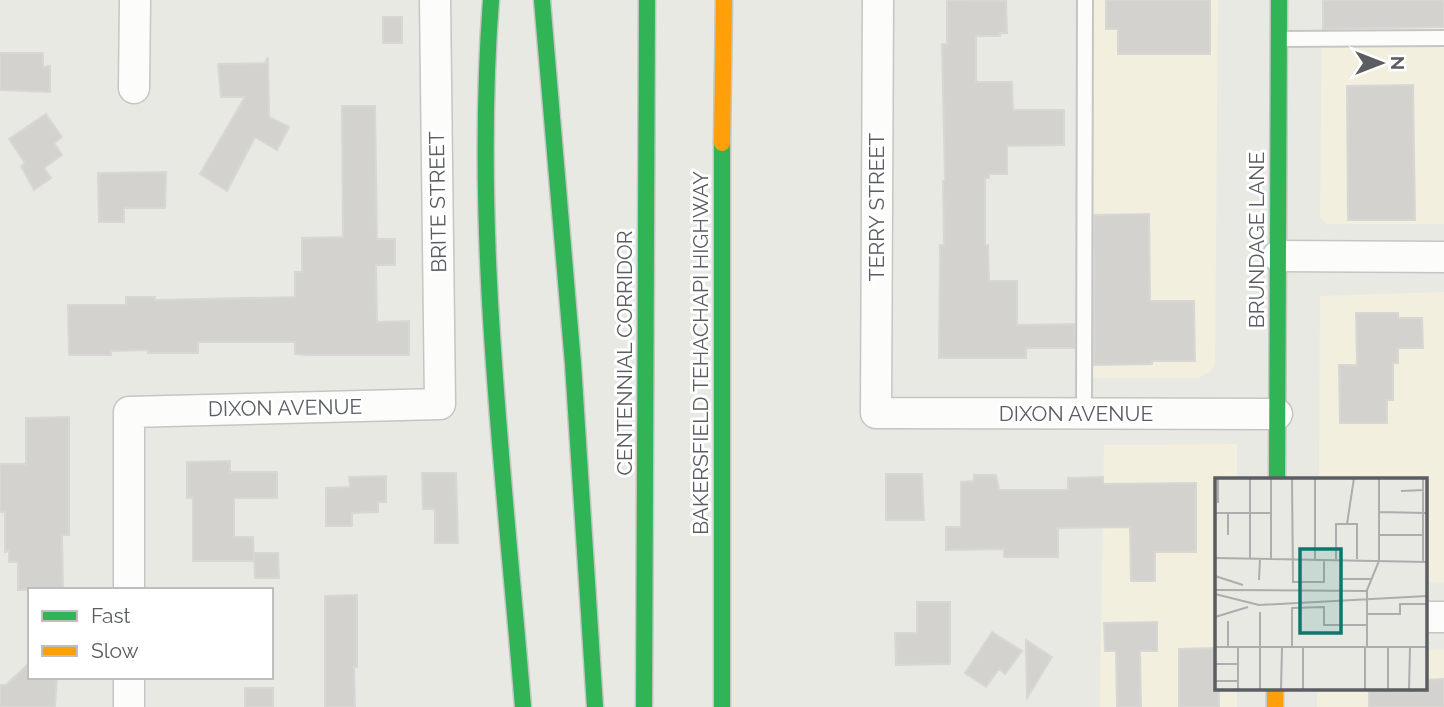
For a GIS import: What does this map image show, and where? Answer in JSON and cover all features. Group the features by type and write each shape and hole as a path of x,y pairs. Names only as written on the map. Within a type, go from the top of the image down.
{"main road":[{"path":"491,0 487,52 487,269 523,707"},
{"path":"542,0 577,419 595,707"},
{"name":"CENTENNIAL CORRIDOR","path":"644,707 647,0"},
{"name":"BAKERSFIELD TEHACHAPI HIGHWAY","path":"722,707 721,219 724,0"},
{"name":"BRUNDAGE LANE","path":"1277,478 1279,0"},
{"path":"721,219 739,68"}],"street":[{"path":"134,88 135,0"},
{"name":"BRITE STREET","path":"435,0 440,404"},
{"name":"TERRY STREET","path":"876,413 878,0"},
{"path":"1278,256 1444,257"},
{"name":"DIXON AVENUE","path":"129,588 130,412 440,404"},
{"name":"DIXON AVENUE","path":"876,413 1277,414"},
{"path":"1426,617 1444,617"},
{"path":"129,679 129,707"}],"lane":[{"path":"1084,414 1085,0"},
{"path":"1279,39 1444,38"}],"shaded area":[{"path":"1092,0 1218,0 1215,364 1211,371 1198,378 1091,378"},
{"path":"1322,0 1444,0 1444,224 1327,224 1320,217"},
{"path":"1444,292 1444,582 1426,582 1426,478 1319,478 1320,296"},
{"path":"1237,444 1237,478 1215,478 1215,690 1237,690 1237,707 1100,707 1104,445"},
{"path":"1426,650 1444,650 1444,707 1317,707 1317,690 1426,690"}],"building":[{"path":"947,0 1006,1 1007,33 1000,33 1000,36 976,36 976,82 1012,82 1013,110 1064,110 1064,145 1007,146 1007,174 989,174 989,178 985,178 985,245 988,245 989,281 1017,281 1017,325 1075,324 1075,348 1026,348 1026,358 939,358 940,245 944,245 945,181 942,44 947,44"},
{"path":"1106,0 1210,0 1210,54 1118,54 1118,29 1106,29"},
{"path":"1323,0 1444,0 1444,27 1323,29"},
{"path":"383,17 402,17 402,43 383,43"},
{"path":"0,53 43,53 43,67 50,66 50,92 0,90"},
{"path":"268,57 269,117 289,127 277,150 255,137 227,191 200,174 245,97 221,97 218,64 265,63"},
{"path":"1413,85 1415,220 1348,220 1347,86"},
{"path":"342,106 375,106 377,239 395,239 395,265 376,265 377,322 409,321 409,355 308,355 295,354 295,342 198,342 198,353 148,353 148,350 111,351 111,355 69,355 68,305 126,305 126,297 155,297 155,300 295,297 295,272 302,272 302,238 343,237"},
{"path":"46,114 62,137 54,143 62,155 44,168 51,178 34,190 21,166 25,163 9,139"},
{"path":"166,172 165,208 124,208 124,222 99,222 98,173"},
{"path":"1149,214 1150,301 1194,301 1195,361 1094,365 1094,215"},
{"path":"1356,313 1398,313 1398,318 1422,318 1423,348 1398,348 1398,363 1393,363 1393,400 1387,400 1387,423 1340,423 1339,365 1357,365"},
{"path":"69,417 69,535 62,535 63,588 18,590 18,562 9,562 9,551 5,552 5,512 0,512 0,464 26,464 26,418"},
{"path":"230,461 230,472 277,472 277,498 234,498 234,537 253,537 254,561 193,561 193,498 187,498 187,462"},
{"path":"422,473 456,473 458,543 435,543 435,509 423,509"},
{"path":"886,474 922,474 924,520 886,520"},
{"path":"974,475 996,475 999,490 1068,490 1068,478 1103,477 1103,484 1196,483 1196,552 1155,552 1155,581 1131,581 1130,527 1058,528 1058,557 1004,557 1004,549 946,550 946,527 961,527 961,482 974,481"},
{"path":"386,476 386,502 378,502 378,512 352,513 352,526 326,526 326,488 350,487 349,477"},
{"path":"254,553 278,553 279,578 255,578"},
{"path":"357,595 355,707 325,707 325,596"},
{"path":"917,602 950,602 950,664 896,665 895,633 917,633"},
{"path":"1157,622 1157,651 1140,651 1141,707 1117,707 1116,651 1105,651 1104,623"},
{"path":"992,632 1022,651 1005,674 999,669 986,687 965,673"},
{"path":"1026,640 1052,657 1027,698"},
{"path":"1215,648 1215,690 1219,690 1219,707 1179,707 1179,649"},
{"path":"28,664 28,679 57,679 55,707 0,707 0,685 6,685"},
{"path":"1444,679 1444,707 1369,707 1369,690 1426,690 1426,680"},
{"path":"245,688 273,688 273,707 245,707"}],"traffic: fast":[{"path":"491,0 486,88 488,265 523,707"},
{"path":"542,0 573,364 595,707"},
{"path":"644,707 647,0"},
{"path":"1277,478 1279,0"},
{"path":"722,143 722,707"}],"traffic: slow":[{"path":"722,143 724,0"},
{"path":"1275,690 1275,707"}]}
